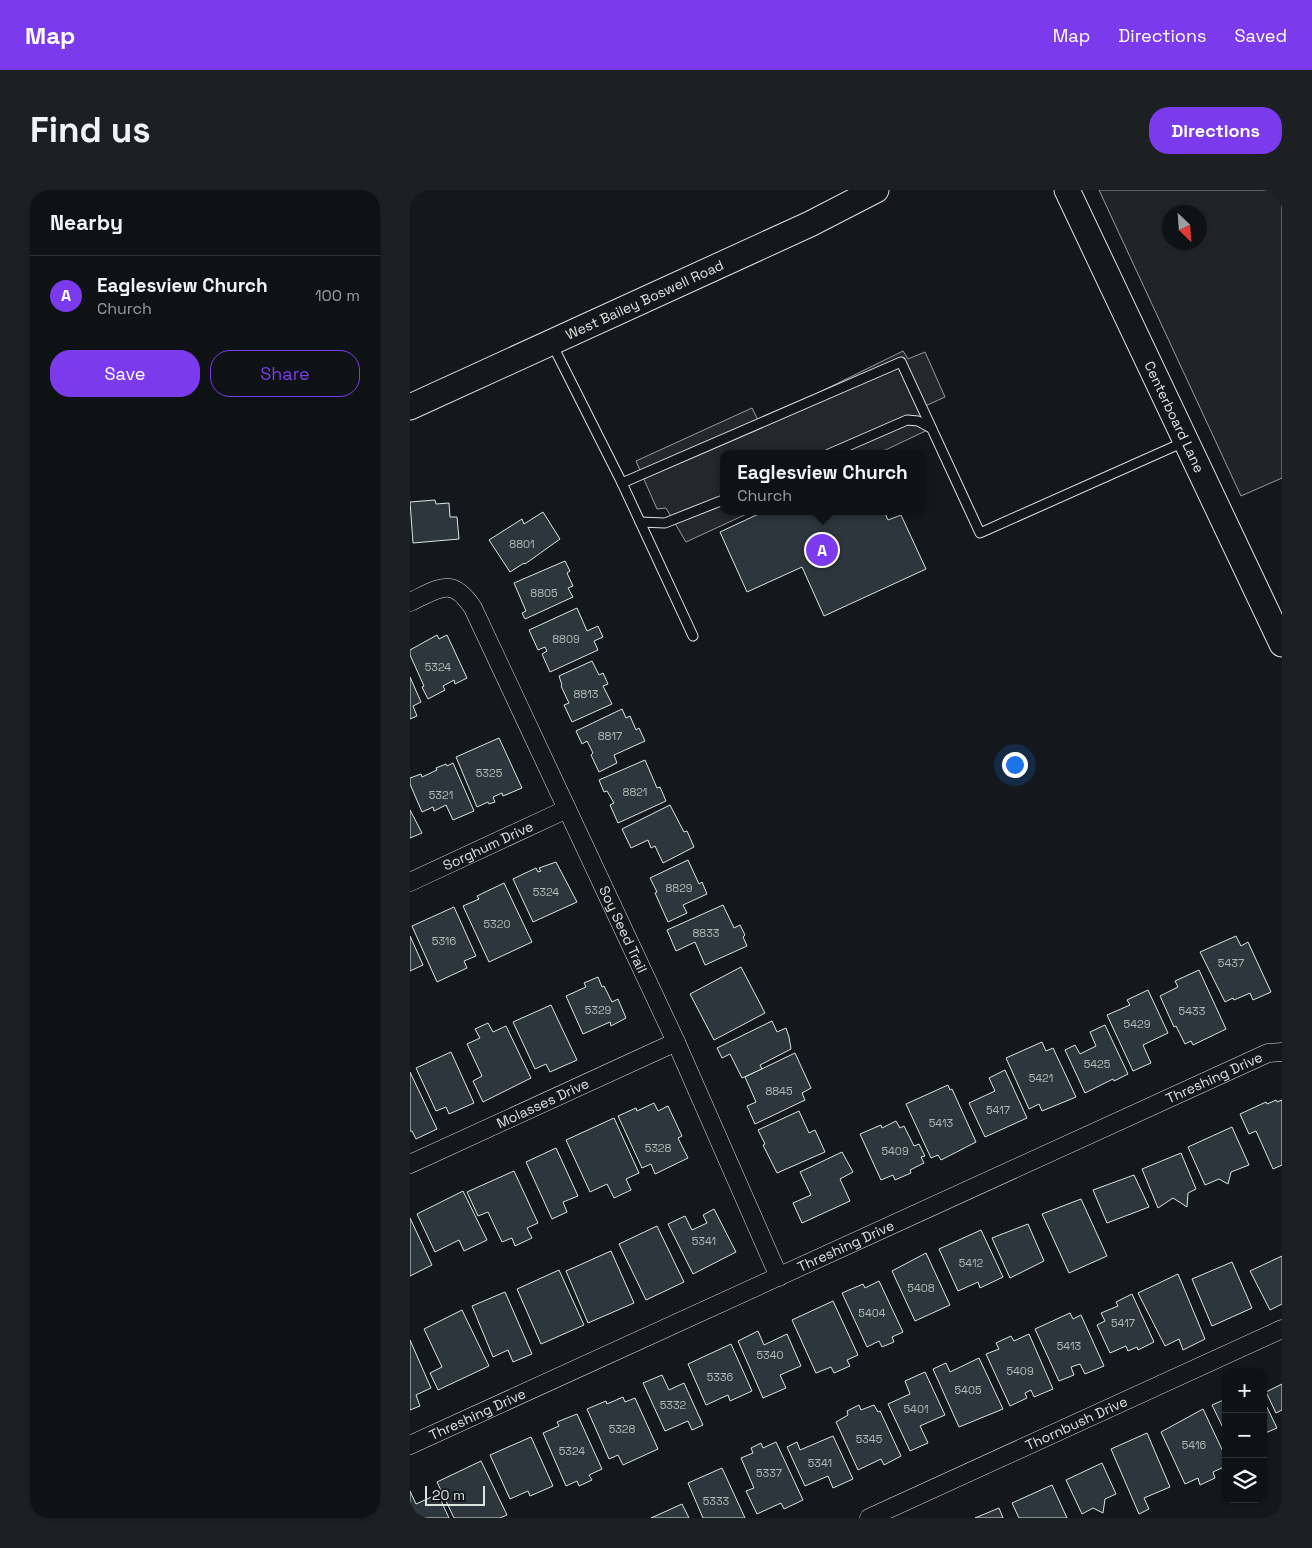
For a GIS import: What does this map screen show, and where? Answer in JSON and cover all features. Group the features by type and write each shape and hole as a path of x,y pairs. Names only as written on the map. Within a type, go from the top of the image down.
{"main road":[{"name":"West Bailey Boswell Road","path":"410,407 810,224 876,190"},
{"name":"Centerboard Lane","path":"1067,190 1282,644"}],"street":[{"name":"Soy Seed Trail","path":"410,602 444,588 456,589 466,597 473,608 676,1042 779,1277"},
{"name":"Sorghum Drive","path":"410,882 568,809"},
{"name":"Molasses Drive","path":"410,1164 676,1042"},
{"name":"Threshing Drive","path":"410,1446 1268,1053 1282,1052"},
{"name":"Thornbush Drive","path":"869,1518 1282,1329"}],"lane":[{"path":"551,342 622,483 693,636"},
{"path":"622,483 901,362 980,533 1186,440"},
{"path":"838,450 907,420 918,421 931,428"},
{"path":"640,522 665,523 720,501"}],"shaded area":[{"path":"1099,190 1282,190 1282,478 1241,496"},
{"path":"903,351 908,359 925,352 945,397 925,406 936,426 885,450 720,450 720,515 744,515 686,542 666,508 657,509 636,461 752,408 759,422"}],"building":[{"path":"435,500 436,504 449,503 450,517 457,517 459,539 413,543 410,502"},
{"path":"543,512 560,539 525,564 510,572 489,540 522,519 524,524"},
{"path":"756,515 886,515 888,520 901,515 926,569 824,616 802,567 747,592 720,532"},
{"path":"565,561 570,571 567,573 573,586 568,588 573,597 525,619 522,613 526,611 514,583"},
{"path":"577,608 587,631 598,626 603,637 594,641 598,650 550,672 542,654 547,651 545,647 538,650 529,630"},
{"path":"437,635 439,639 447,635 467,678 455,684 454,680 443,686 445,690 428,699 410,655 410,650"},
{"path":"592,661 599,675 603,673 608,684 603,686 612,704 572,722 564,705 569,703 561,686 559,676"},
{"path":"410,677 421,702 413,706 417,716 410,719"},
{"path":"622,709 626,718 630,716 636,730 639,728 645,741 614,755 617,763 599,772 587,741 582,744 576,731"},
{"path":"499,738 522,788 503,796 502,793 493,797 495,802 489,804 488,802 477,807 456,757"},
{"path":"645,760 657,788 660,787 666,801 618,823 610,805 614,803 607,791 604,792 599,780"},
{"path":"453,763 474,811 453,820 446,805 434,811 433,807 422,812 410,784 410,778 421,774 422,777 437,770 436,768"},
{"path":"670,805 684,832 687,831 694,847 663,863 655,846 651,848 648,840 631,848 622,829"},
{"path":"410,810 422,833 410,838"},
{"path":"688,860 699,884 702,882 707,894 683,905 687,913 668,922 650,878"},
{"path":"556,862 577,902 533,922 513,879 536,868 538,872 541,871 539,868"},
{"path":"504,883 532,942 489,962 463,906 479,899 477,896"},
{"path":"723,905 734,928 740,925 745,935 743,937 747,946 705,965 695,942 676,951 667,930"},
{"path":"454,907 476,956 464,961 467,968 437,982 412,926"},
{"path":"410,936 423,965 410,971"},
{"path":"1236,936 1241,946 1248,942 1271,992 1253,1000 1250,993 1225,1002 1200,952"},
{"path":"741,967 765,1013 714,1040 690,994"},
{"path":"1199,970 1226,1029 1193,1045 1191,1041 1185,1044 1176,1026 1174,1027 1160,996 1178,987 1175,981"},
{"path":"598,977 612,1002 618,999 626,1018 611,1026 610,1022 583,1034 566,996 586,987 584,983"},
{"path":"1148,990 1168,1033 1143,1045 1151,1063 1133,1071 1107,1015 1130,1005 1127,1000"},
{"path":"551,1005 577,1060 550,1072 546,1064 535,1069 513,1022"},
{"path":"772,1021 777,1032 786,1028 791,1049 760,1065 762,1069 742,1078 730,1054 722,1058 717,1048"},
{"path":"488,1023 493,1032 506,1026 531,1078 483,1102 473,1081 482,1076 467,1044 480,1038 475,1029"},
{"path":"1105,1025 1128,1074 1085,1093 1065,1050 1075,1045 1080,1054 1096,1046 1090,1032"},
{"path":"1042,1042 1046,1051 1053,1048 1076,1097 1042,1111 1039,1104 1029,1109 1006,1058"},
{"path":"451,1052 474,1103 449,1114 446,1107 436,1111 416,1068"},
{"path":"795,1053 811,1088 802,1093 805,1100 755,1124 747,1106 756,1102 745,1077"},
{"path":"1005,1070 1027,1118 985,1137 969,1103 995,1091 989,1078"},
{"path":"410,1072 437,1129 416,1139 412,1131 410,1131"},
{"path":"948,1085 950,1090 952,1089 976,1142 941,1160 938,1155 931,1158 906,1104"},
{"path":"1276,1100 1277,1102 1282,1100 1282,1165 1273,1169 1256,1131 1249,1134 1240,1114 1266,1102 1267,1104"},
{"path":"654,1103 658,1111 668,1106 682,1136 678,1138 688,1158 655,1174 651,1164 642,1168 618,1116 636,1108 637,1111"},
{"path":"799,1111 809,1133 815,1130 825,1152 777,1173 758,1130"},
{"path":"614,1118 639,1173 626,1179 631,1190 614,1198 607,1184 590,1192 566,1140"},
{"path":"896,1121 900,1128 904,1126 914,1146 919,1144 925,1156 921,1157 924,1163 910,1170 911,1173 895,1180 893,1175 881,1180 860,1134 881,1125 882,1128"},
{"path":"1232,1127 1249,1165 1231,1172 1228,1184 1219,1179 1205,1185 1188,1147"},
{"path":"556,1148 578,1196 563,1202 567,1212 552,1219 526,1162"},
{"path":"842,1152 853,1172 840,1179 850,1201 802,1223 793,1203 811,1195 800,1172"},
{"path":"1181,1153 1196,1189 1188,1193 1187,1207 1173,1198 1158,1208 1142,1169"},
{"path":"514,1171 538,1223 527,1228 532,1238 515,1246 512,1238 502,1242 488,1212 478,1216 467,1192"},
{"path":"1134,1175 1149,1207 1107,1223 1093,1190"},
{"path":"463,1191 487,1240 464,1251 459,1240 435,1252 417,1214"},
{"path":"1081,1199 1107,1256 1069,1273 1042,1214"},
{"path":"714,1209 736,1252 693,1274 668,1224 685,1216 692,1230 707,1223 703,1215"},
{"path":"410,1218 432,1265 410,1276"},
{"path":"1028,1224 1044,1261 1010,1278 992,1238"},
{"path":"657,1226 684,1282 646,1300 619,1244"},
{"path":"981,1230 1003,1277 980,1288 978,1282 958,1291 939,1249"},
{"path":"611,1251 634,1303 588,1323 566,1271"},
{"path":"926,1253 950,1305 915,1321 892,1271"},
{"path":"1282,1256 1282,1304 1270,1310 1250,1271"},
{"path":"1232,1262 1252,1308 1212,1326 1192,1279"},
{"path":"559,1270 584,1325 541,1344 517,1289"},
{"path":"1178,1274 1205,1339 1183,1350 1179,1339 1165,1346 1138,1293"},
{"path":"879,1281 903,1332 892,1337 894,1342 882,1347 879,1341 867,1347 842,1293 863,1284 865,1288"},
{"path":"505,1292 532,1354 513,1362 508,1350 493,1357 472,1306"},
{"path":"1132,1294 1154,1342 1138,1350 1137,1347 1128,1351 1126,1346 1110,1353 1097,1325 1105,1321 1101,1313 1118,1306 1116,1302"},
{"path":"833,1301 858,1355 847,1360 850,1366 834,1373 831,1367 816,1373 792,1320"},
{"path":"462,1310 489,1366 438,1390 430,1373 442,1367 424,1329"},
{"path":"1070,1313 1073,1319 1081,1315 1104,1366 1085,1374 1080,1364 1071,1367 1074,1375 1059,1381 1035,1329"},
{"path":"758,1331 764,1345 787,1334 801,1366 780,1375 786,1388 763,1398 738,1341"},
{"path":"1029,1334 1053,1389 1034,1397 1031,1390 1025,1393 1027,1398 1010,1406 986,1354 999,1349 996,1343 1011,1336 1014,1341"},
{"path":"410,1340 431,1388 416,1395 420,1406 410,1410"},
{"path":"731,1344 752,1391 730,1401 728,1395 706,1405 688,1364"},
{"path":"979,1358 1003,1409 959,1427 933,1369 946,1363 950,1372"},
{"path":"925,1372 945,1415 920,1426 928,1443 910,1451 888,1404 910,1394 905,1381"},
{"path":"662,1375 669,1390 684,1383 703,1425 692,1430 688,1421 665,1431 643,1383"},
{"path":"1282,1384 1282,1410 1276,1413 1267,1392"},
{"path":"623,1397 625,1402 635,1398 658,1449 623,1465 618,1455 609,1459 587,1409 606,1401 607,1404"},
{"path":"1222,1401 1222,1426 1212,1405"},
{"path":"859,1405 861,1410 874,1405 878,1412 880,1411 901,1456 884,1465 881,1459 858,1470 836,1422 848,1415 847,1411"},
{"path":"1267,1407 1277,1428 1267,1432"},
{"path":"1203,1409 1222,1449 1222,1468 1213,1472 1215,1478 1200,1485 1198,1478 1185,1484 1161,1432"},
{"path":"577,1414 602,1469 589,1475 592,1480 579,1486 577,1481 566,1486 543,1433 559,1426 557,1422"},
{"path":"1147,1433 1170,1487 1144,1498 1149,1509 1139,1514 1111,1449"},
{"path":"833,1436 853,1479 833,1488 828,1476 805,1486 787,1447 797,1442 800,1450"},
{"path":"531,1437 553,1486 530,1496 528,1491 510,1499 490,1455"},
{"path":"776,1442 803,1500 784,1509 781,1503 757,1514 746,1491 754,1488 741,1458 753,1453 751,1448 761,1443 763,1448"},
{"path":"481,1461 507,1515 500,1518 454,1518 437,1482"},
{"path":"1102,1463 1116,1494 1105,1499 1103,1513 1093,1508 1082,1514 1066,1480"},
{"path":"722,1468 745,1518 703,1518 688,1483"},
{"path":"1052,1485 1067,1518 1019,1518 1012,1503"},
{"path":"410,1491 416,1504 438,1494 449,1518 410,1518"},
{"path":"682,1504 689,1518 651,1518"},
{"path":"999,1508 1003,1518 975,1518"}],"place":[{"name":"Eaglesview Church","path":"822,550"}]}
